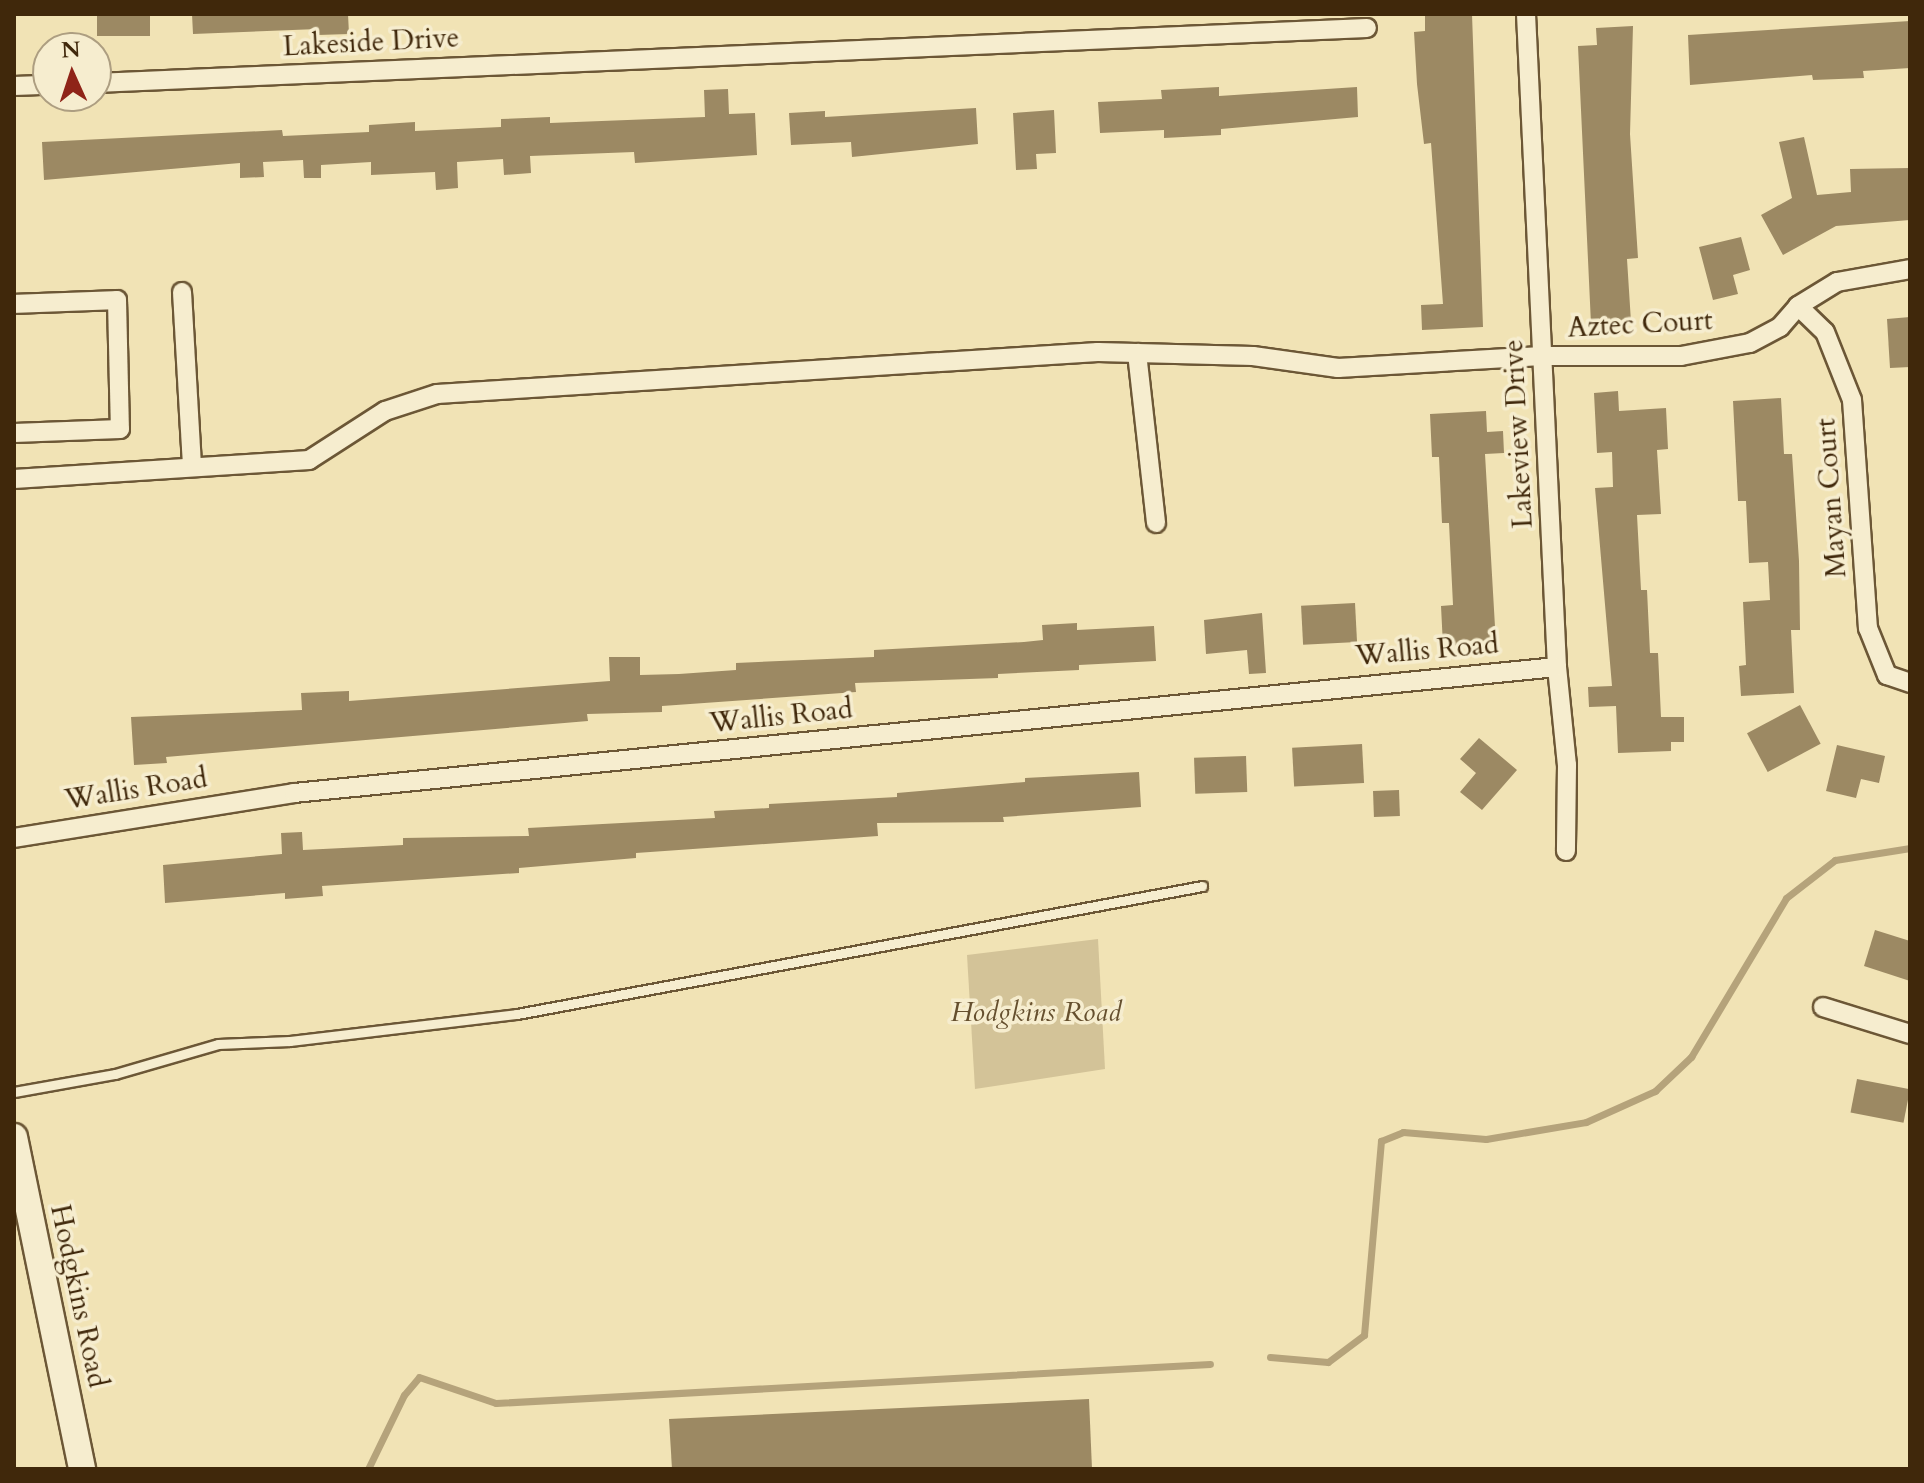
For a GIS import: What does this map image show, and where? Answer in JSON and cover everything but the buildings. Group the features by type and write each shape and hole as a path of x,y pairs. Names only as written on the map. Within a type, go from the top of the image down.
{"street":[{"name":"Lakeview Drive","path":"1526,14 1557,667 1567,765 1566,851"},
{"name":"Lakeside Drive","path":"112,82 1367,28"},
{"name":"Aztec Court","path":"14,479 309,460 385,411 437,394 1137,353 1253,356 1338,368 1414,361 1542,356 1681,356 1750,343 1780,327 1798,306 1837,282 1910,269"},
{"path":"182,292 192,466"},
{"path":"14,304 117,300 120,429 14,433"},
{"name":"Mayan Court","path":"1798,306 1825,332 1852,400 1868,628 1887,675 1910,683"},
{"path":"1137,353 1156,523"},
{"name":"Wallis Road","path":"14,838 294,793 1557,667"},
{"path":"1823,1007 1910,1034"},
{"name":"Hodgkins Road","path":"14,1137 79,1468"}],"lane":[{"path":"14,1092 115,1074 218,1044 290,1041 517,1014 1202,886"}],"green space":[{"name":"Hodgkins Road","path":"1098,939 1105,1069 975,1089 967,955"}],"waterway":[{"path":"1270,1357 1328,1362 1364,1335 1381,1141 1403,1132 1486,1139 1586,1122 1655,1091 1691,1057 1786,898 1835,860 1910,848"},
{"path":"368,1469 404,1395 419,1377 496,1403 1210,1364"}]}
